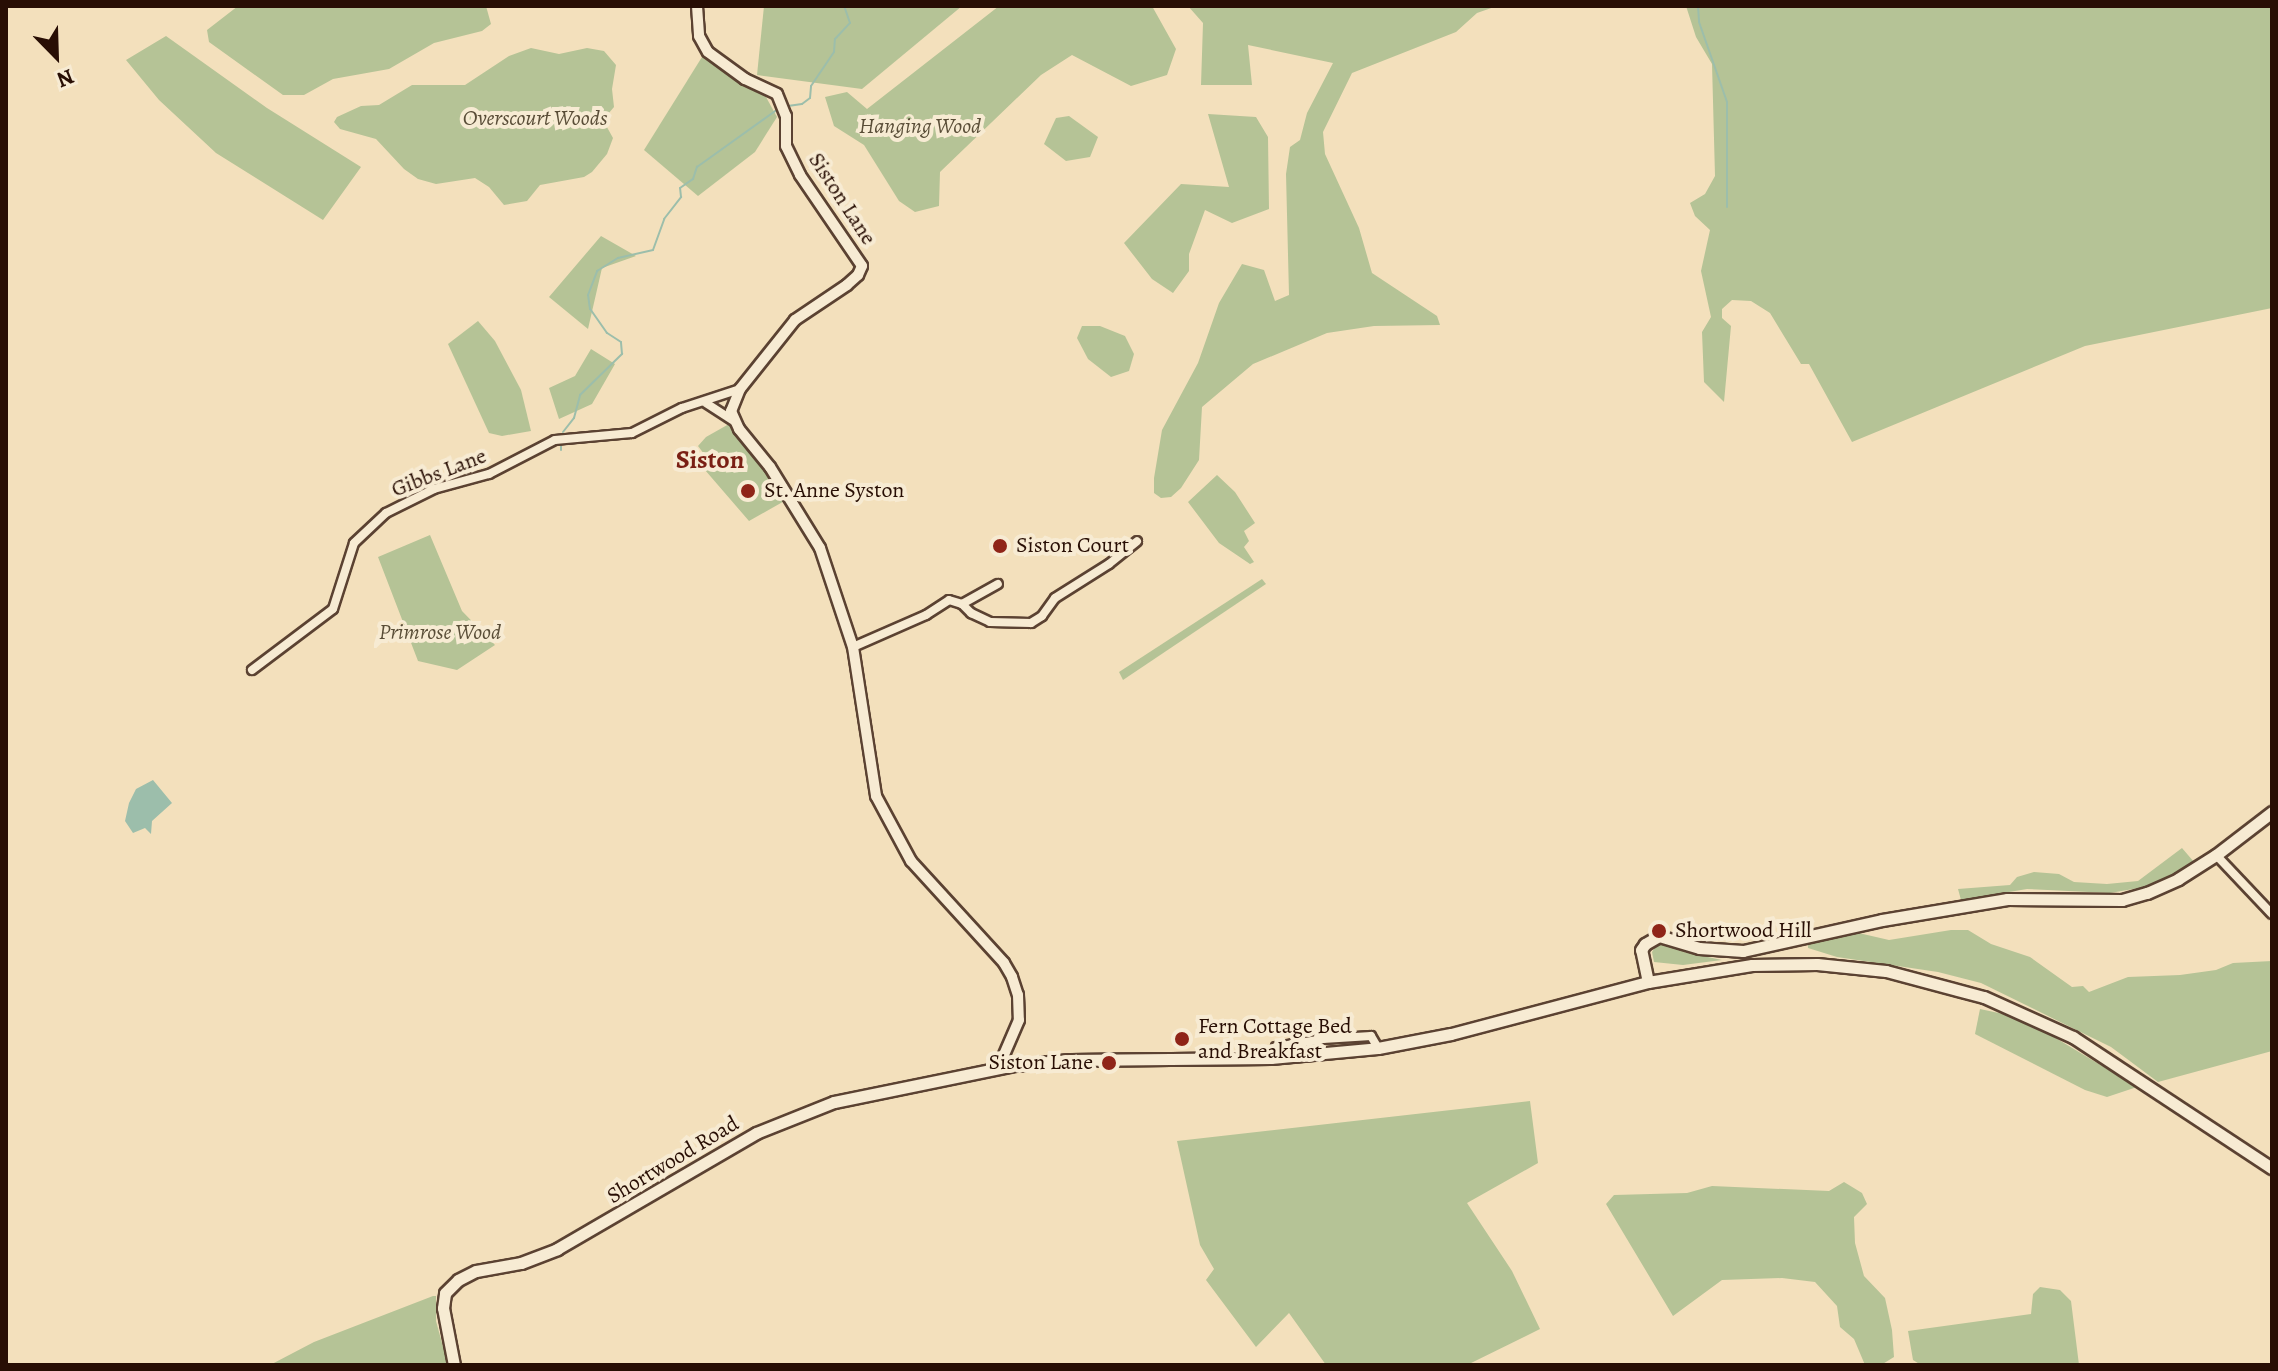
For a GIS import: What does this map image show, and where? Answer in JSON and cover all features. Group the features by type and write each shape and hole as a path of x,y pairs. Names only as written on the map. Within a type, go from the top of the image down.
{"main road":[{"path":"1648,982 1641,950 1659,936 1710,951 1743,951 1882,920 2007,899 2122,900 2178,879 2216,855 2272,812"},
{"path":"1010,1066 1070,1060 1271,1058 1378,1048 1451,1034 1648,982 1752,965 1817,964 1886,971 1948,985 2019,1011 2073,1037 2272,1168"},
{"name":"Shortwood Road","path":"454,1365 443,1308 445,1293 458,1280 476,1271 521,1263 573,1242 688,1172 783,1121 834,1102 1010,1066"}],"street":[{"name":"Siston Lane","path":"697,6 699,36 708,52 745,79 770,89 783,106 786,146 800,175 862,266 858,275 847,285 795,320 740,389 731,411 734,421"},
{"name":"Gibbs Lane","path":"252,670 333,609 354,543 386,513 434,489 489,474 555,440 632,433 682,408 706,403 740,389"},
{"path":"706,403 734,421 812,530 853,647 876,796 911,861 929,885 1004,963 1020,1005 1013,1041 1003,1057 1010,1066"},
{"path":"853,647 926,615 949,600 962,604 971,613 990,622 1031,623 1042,616 1055,598 1109,564 1137,541"},
{"path":"962,604 998,584"},
{"path":"2216,855 2272,914"}],"green space":[{"path":"238,6 486,6 491,24 482,31 434,43 389,69 333,79 304,95 283,95 209,42 207,30"},
{"path":"764,6 962,6 862,89 757,75"},
{"name":"Hanging Wood","path":"999,6 1152,6 1176,49 1167,75 1131,86 1072,55 1041,75 940,172 939,206 915,212 899,201 864,145 834,126 825,97 847,92 867,109"},
{"path":"1188,6 1497,6 1477,13 1456,32 1352,73 1323,132 1325,154 1359,228 1372,273 1437,316 1440,325 1374,326 1327,333 1253,364 1202,407 1199,460 1181,488 1171,497 1161,498 1154,493 1154,478 1162,430 1198,363 1219,303 1242,264 1264,270 1275,301 1289,295 1286,174 1290,147 1300,140 1307,113 1333,63 1248,45 1252,85 1201,85 1203,23"},
{"path":"1686,6 2272,6 2272,308 2085,346 1852,442 1809,364 1801,364 1770,313 1751,301 1732,300 1722,309 1722,318 1731,326 1724,402 1704,382 1702,332 1711,317 1701,271 1710,230 1695,216 1690,203 1705,194 1715,176 1712,64 1696,37"},
{"path":"166,36 267,108 361,167 323,220 216,153 159,100 126,60"},
{"name":"Overscourt Woods","path":"531,48 559,54 587,48 604,51 616,65 612,89 614,107 603,120 613,138 607,154 584,177 540,185 527,201 504,205 489,187 475,178 436,184 418,179 404,169 376,139 340,129 334,122 337,117 361,106 379,105 412,85 465,85 509,56"},
{"path":"702,57 766,97 777,117 755,152 698,196 644,150"},
{"path":"1208,114 1256,117 1268,137 1269,209 1232,223 1205,210 1189,254 1189,271 1173,293 1152,279 1124,243 1181,184 1229,187"},
{"path":"1069,116 1098,137 1090,157 1066,161 1044,144 1056,118"},
{"path":"601,236 636,256 602,268 588,329 549,297"},
{"path":"478,321 495,341 521,390 531,431 502,436 489,433 448,344"},
{"path":"1082,326 1100,326 1125,336 1134,354 1129,371 1111,377 1088,359 1077,338"},
{"path":"591,349 615,364 592,404 559,419 549,388 575,376"},
{"path":"729,424 760,459 788,499 749,521 705,470 710,462 698,446 706,437"},
{"path":"1217,475 1235,492 1255,523 1244,531 1249,541 1244,547 1254,562 1250,564 1219,543 1188,502"},
{"name":"Primrose Wood","path":"430,535 462,611 495,645 457,670 418,661 378,557"},
{"path":"1262,579 1266,584 1123,680 1119,672"},
{"path":"2182,848 2194,862 2165,881 2139,888 2110,893 2027,889 1961,900 1958,889 2010,885 2017,877 2034,872 2059,874 2074,882 2107,884 2138,881"},
{"path":"1968,930 1991,944 2030,957 2072,987 2083,986 2089,992 2128,977 2180,975 2216,970 2233,963 2272,961 2272,1051 2158,1082 2111,1047 1981,983 1938,972 1837,957 1808,948 1808,942 1850,931 1889,940"},
{"path":"1666,943 1684,952 1722,960 1683,965 1654,962 1652,952 1656,946"},
{"path":"1980,1009 2008,1015 2049,1034 2137,1087 2107,1097 2085,1090 1975,1034"},
{"path":"1530,1101 1538,1163 1467,1203 1512,1271 1540,1329 1467,1365 1326,1365 1289,1313 1256,1347 1206,1280 1214,1269 1200,1245 1177,1141"},
{"path":"1844,1182 1862,1193 1867,1204 1854,1217 1855,1243 1864,1276 1885,1298 1892,1330 1894,1357 1881,1365 1865,1365 1854,1339 1840,1327 1837,1306 1815,1282 1782,1278 1722,1280 1673,1316 1606,1204 1614,1195 1687,1193 1712,1186 1829,1191"},
{"path":"2040,1287 2060,1290 2071,1301 2079,1365 1921,1365 1913,1360 1908,1331 2031,1314 2033,1294"},
{"path":"436,1296 436,1321 448,1365 270,1365 314,1342"}],"shaded area":[{"path":"153,780 172,803 152,821 151,834 145,828 133,833 125,821 129,803 136,789"}],"waterway":[{"path":"788,106 802,104 810,98 811,86 834,52 835,39 850,23 844,6"},
{"path":"1698,6 1699,22 1727,102 1727,207"},
{"path":"563,432 574,418 580,395 622,354 621,342 607,333 590,309 588,295 597,271 618,258 653,250 664,219 681,197 680,188 693,179 697,167 778,109"}],"place":[{"name":"St. Anne Syston","path":"748,491"},
{"name":"Siston Court","path":"1000,546"},
{"name":"Shortwood Hill","path":"1659,931"},
{"name":"Fern Cottage Bed and Breakfast","path":"1182,1039"},
{"name":"Siston Lane","path":"1109,1063"}],"district":[{"name":"Siston","path":"710,460"}]}
